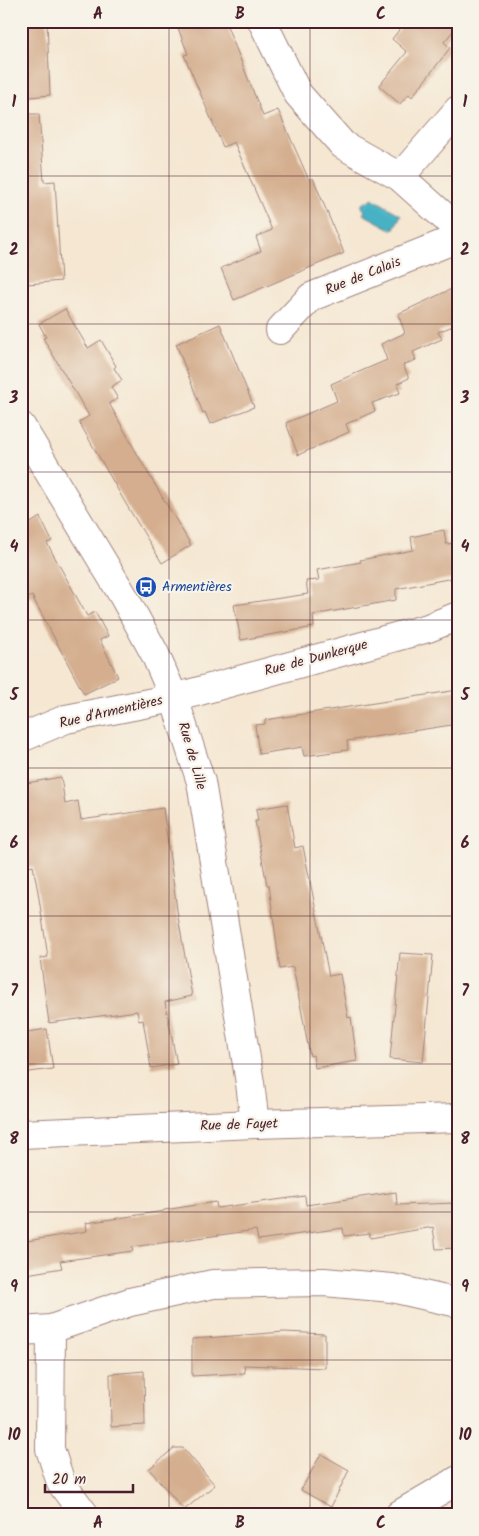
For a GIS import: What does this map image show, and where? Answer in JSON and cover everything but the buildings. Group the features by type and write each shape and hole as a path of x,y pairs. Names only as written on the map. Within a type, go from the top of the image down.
{"street":[{"path":"262,21 298,94 343,145 400,177 458,229"},
{"path":"400,177 458,110"},
{"name":"Rue de Calais","path":"280,330 311,297 458,238"},
{"name":"Rue de Lille","path":"21,426 124,597 155,654 174,698 201,782 237,999 255,1124"},
{"name":"Rue de Dunkerque","path":"174,698 428,628 458,616"},
{"name":"Rue d'Armentières","path":"21,738 66,719 174,698"},
{"name":"Rue de Fayet","path":"21,1134 458,1118"},
{"path":"21,1331 52,1329 130,1302 213,1284 324,1282 392,1288 458,1302"},
{"path":"52,1329 50,1449 61,1483 85,1515"},
{"path":"400,1514 458,1480"}],"water":[{"path":"372,198 401,215 393,230 363,214 365,211 362,204 370,201"}],"place":[{"name":"Armentières","path":"146,587"}]}
